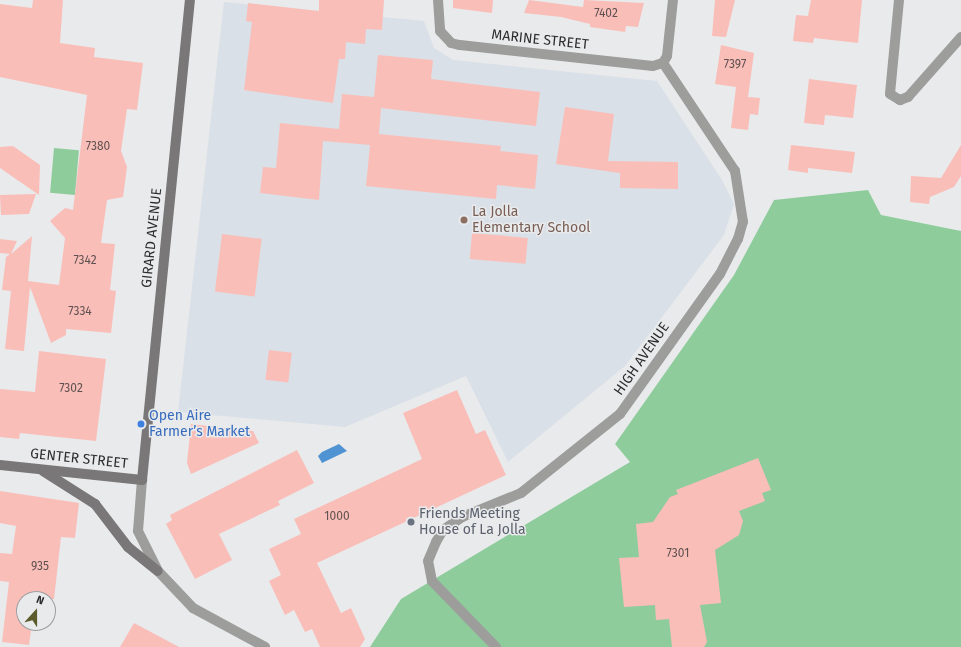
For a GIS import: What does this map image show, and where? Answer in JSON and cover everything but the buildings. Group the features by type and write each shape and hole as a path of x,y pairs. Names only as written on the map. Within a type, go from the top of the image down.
{"street":[{"name":"GIRARD AVENUE","path":"142,480 190,0"},
{"name":"MARINE STREET","path":"438,0 436,11 440,31 446,39 460,45 653,66 663,63"},
{"path":"663,63 667,56 673,0"},
{"path":"899,0 890,94 900,100 908,97 961,37"},
{"name":"HIGH AVENUE","path":"496,647 432,581 428,561 436,542 444,530 462,517 521,493 620,414 720,274 738,239 743,222 735,171 663,63"},
{"name":"GENTER STREET","path":"0,465 142,480 138,531 158,571 193,608 265,647"},
{"path":"39,469 94,504 128,548 158,571"}],"shaded area":[{"name":"La Jolla Elementary School","path":"224,2 424,21 434,48 453,60 657,81 722,180 734,204 724,235 625,366 508,462 466,376 345,427 178,412"}],"green space":[{"path":"54,148 79,150 75,195 50,193"},
{"path":"868,190 881,215 961,231 961,647 370,647 401,599 630,462 615,444 734,275 774,200"}],"water":[{"path":"339,444 347,451 322,463 318,456 322,452"}],"place":[{"name":"La Jolla Elementary School","path":"464,220"},
{"name":"Open Aire Farmer’s Market","path":"141,424"},
{"name":"Friends Meeting House of La Jolla","path":"411,522"}]}
